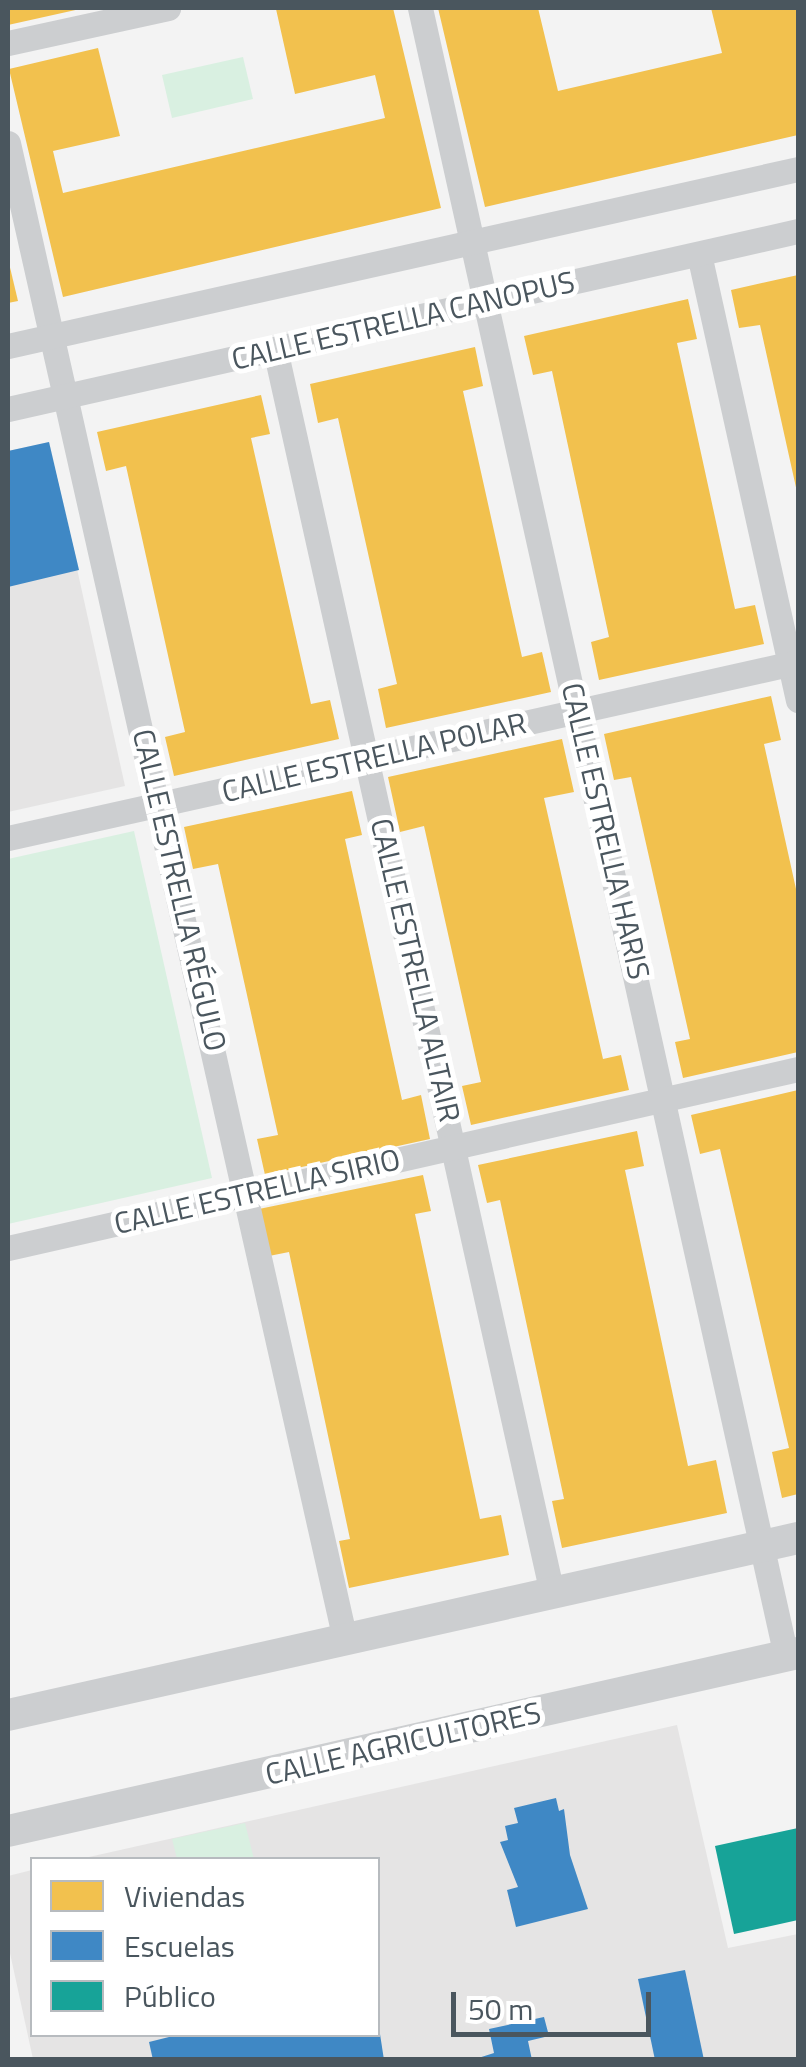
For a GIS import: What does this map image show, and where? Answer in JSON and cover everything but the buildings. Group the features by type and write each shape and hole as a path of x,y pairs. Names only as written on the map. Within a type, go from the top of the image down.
{"street":[{"path":"8,43 168,8"},
{"name":"CALLE ESTRELLA HARIS","path":"420,8 792,1654"},
{"name":"CALLE ESTRELLA RÉGULO","path":"8,143 161,804 345,1640"},
{"name":"CALLE ESTRELLA CANOPUS","path":"8,346 798,169"},
{"name":"CALLE ESTRELLA CANOPUS","path":"8,409 798,232"},
{"path":"698,254 794,662 798,700"},
{"name":"CALLE ESTRELLA ALTAIR","path":"275,349 458,1146 552,1593"},
{"name":"CALLE ESTRELLA POLAR","path":"8,838 794,662"},
{"name":"CALLE ESTRELLA SIRIO","path":"8,1248 798,1069"},
{"path":"8,1715 798,1538"},
{"name":"CALLE AGRICULTORES","path":"8,1832 792,1654"}],"shaded area":[{"path":"49,442 125,786 8,812 8,451"},
{"path":"677,1725 728,1948 798,1934 798,2059 33,2059 8,1944 8,1876 30,1870 30,2037 380,2037 380,1857 89,1857"}],"green space":[{"path":"243,57 253,99 172,118 162,75"},
{"path":"134,831 212,1178 8,1224 8,859"},
{"path":"245,1823 254,1857 176,1857 172,1839"}]}
